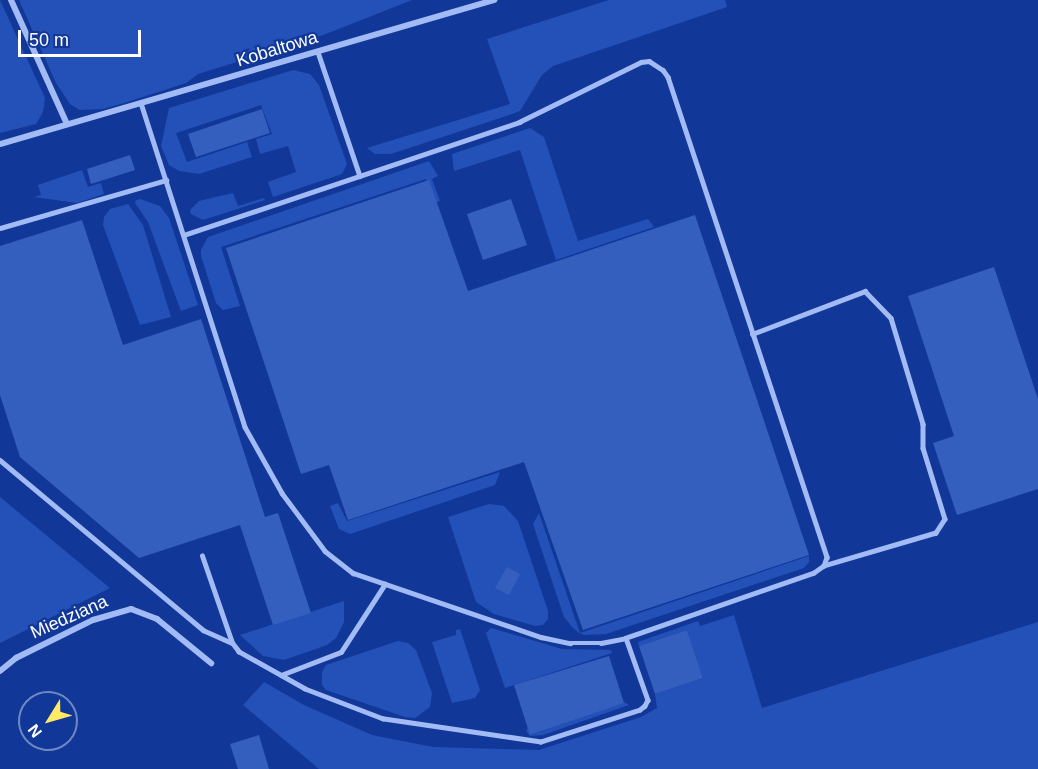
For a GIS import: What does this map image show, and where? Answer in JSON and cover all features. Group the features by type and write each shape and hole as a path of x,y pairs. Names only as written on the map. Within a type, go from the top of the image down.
{"street":[{"path":"11,0 67,124"},
{"name":"Kobaltowa","path":"0,144 494,0"},
{"name":"Miedziana","path":"0,671 16,658 93,620 131,609 157,619 212,663"}],"lane":[{"path":"318,52 360,176"},
{"path":"184,235 519,123 641,62 649,61 663,70 668,77 827,557 824,566"},
{"path":"141,103 245,427 262,460 325,551 353,573 541,637 570,643 601,643 627,638 814,573 824,566 936,533 945,519 923,448 923,424 894,328 886,312 865,291 752,334"},
{"path":"0,228 166,180"},
{"path":"0,460 203,630 232,643"},
{"path":"202,556 232,643 239,652 306,689 383,719 541,742 640,710 648,700 627,638"},
{"path":"281,675 341,652 385,584"}],"shaded area":[{"path":"0,0 45,98 43,112 36,124 0,133"},
{"path":"19,0 412,0 326,34 198,74 186,83 103,109 80,110 70,104 56,83"},
{"path":"609,0 725,0 727,7 553,66 542,75 520,111 515,113 391,154 375,154 367,148 510,104 487,39"},
{"path":"293,70 310,74 319,85 347,164 342,174 273,197 268,182 296,172 288,146 260,154 256,139 272,134 261,105 176,133 187,162 247,142 252,157 199,174 179,171 169,165 161,146 169,108"},
{"path":"530,128 544,137 578,241 648,219 654,227 556,260 520,150 454,171 452,154"},
{"path":"429,161 438,176 432,179 440,201 434,203 426,179 221,247 240,306 223,310 216,303 201,256 201,250 208,237"},
{"path":"82,170 88,187 101,183 104,194 77,203 34,197 41,195 38,185"},
{"path":"233,193 238,206 264,198 265,200 203,220 191,214 190,210 199,201"},
{"path":"140,199 160,206 169,218 198,305 181,311 148,222 135,203"},
{"path":"128,204 143,225 171,317 140,325 103,225 104,217 110,209"},
{"path":"500,472 495,485 350,534 339,529 330,506 338,503 347,521"},
{"path":"0,497 110,588 0,643"},
{"path":"489,504 504,506 518,521 548,611 548,619 543,625 535,626 494,614 476,602 448,517"},
{"path":"539,513 580,633 809,556 809,562 804,568 606,634 584,635 579,633 572,627 564,617 533,524"},
{"path":"344,601 344,622 336,638 327,645 284,660 263,656 240,635"},
{"path":"734,615 762,708 1038,622 1038,769 319,769 243,705 264,682 304,705 372,735 433,747 539,750 641,717 657,708 655,694 703,678 687,630 639,646 638,642 698,621 700,626"},
{"path":"491,628 562,649 611,650 612,653 505,688 486,633"},
{"path":"460,629 480,690 475,698 452,703 432,642 456,635 456,630"},
{"path":"398,641 408,643 416,650 432,693 430,707 415,718 405,717 326,690 322,685 322,672 326,665"},
{"path":"624,702 629,705 543,735 530,736 526,730 528,728 531,735"}],"building":[{"path":"262,109 270,133 196,157 188,134"},
{"path":"130,155 135,170 91,184 87,169"},
{"path":"429,180 468,291 695,215 809,555 583,630 524,462 348,520 329,465 301,474 226,248"},
{"path":"511,199 527,245 483,260 467,214"},
{"path":"82,220 123,345 201,319 265,517 278,513 311,613 273,625 240,525 139,558 20,457 0,395 0,246"},
{"path":"994,267 1038,399 1038,489 957,515 933,443 954,436 908,296"},
{"path":"507,567 520,574 509,595 495,588"},
{"path":"687,630 703,678 655,694 639,646"},
{"path":"609,656 624,703 530,735 514,685"},
{"path":"259,735 269,769 238,769 230,744"}]}
